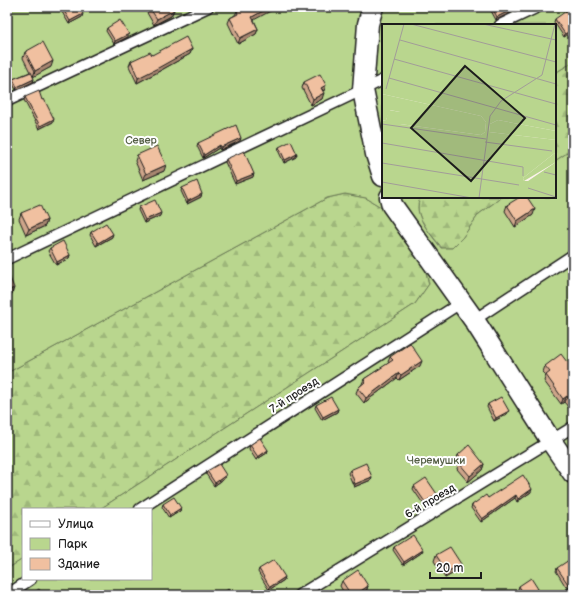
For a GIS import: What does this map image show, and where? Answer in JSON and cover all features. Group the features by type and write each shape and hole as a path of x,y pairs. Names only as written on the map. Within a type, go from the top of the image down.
{"street":[{"path":"373,7 368,24 363,90 376,154 382,173"},
{"path":"390,198 392,206 462,302 573,473"}],"lane":[{"path":"7,101 208,7"},
{"path":"502,24 538,7"},
{"path":"7,259 382,80"},
{"path":"474,320 573,255"},
{"name":"7-й проезд","path":"142,508 462,302"},
{"name":"6-й проезд","path":"299,595 573,427"},
{"path":"7,595 30,580"},
{"path":"568,595 573,592"}],"green space":[{"path":"7,7 573,7 573,62 556,72 556,24 382,24 382,198 421,198 418,204 418,210 420,217 428,231 441,248 452,248 463,237 479,214 501,198 556,198 556,160 573,149 573,595 7,595 7,569 22,560 22,580 152,580 152,508 102,508 415,304 429,284 425,268 381,207 366,198 345,194 327,198 7,373"},
{"path":"573,62 573,149 556,160 556,72"},
{"path":"345,194 366,198 381,207 425,268 429,284 415,304 102,508 22,508 22,560 7,569 7,373 327,198"},
{"path":"421,198 501,198 479,214 463,237 452,248 442,248 428,231 420,217 418,204"}],"building":[{"path":"66,7 79,7 83,14 70,21 63,9"},
{"path":"149,7 172,7 174,10 157,19"},
{"path":"244,7 270,7 252,17 258,29 240,38 230,18 238,14 237,11"},
{"path":"492,7 510,7 511,10 497,17"},
{"path":"569,9 573,15 573,29 565,34 555,19"},
{"path":"120,20 129,34 115,41 107,28"},
{"path":"186,37 192,49 138,78 131,61 150,52 152,55"},
{"path":"43,42 53,61 35,71 25,52"},
{"path":"31,72 34,79 17,87 13,79"},
{"path":"320,74 326,85 321,88 324,93 313,99 304,82"},
{"path":"39,91 42,100 44,99 54,119 40,126 25,97"},
{"path":"236,125 241,138 221,147 220,145 204,155 198,143"},
{"path":"291,141 297,154 285,160 279,147"},
{"path":"157,146 166,165 146,174 137,155"},
{"path":"244,151 254,174 236,181 226,159"},
{"path":"197,181 202,194 188,201 182,188"},
{"path":"518,198 528,198 535,209 517,221 507,205"},
{"path":"155,200 161,213 145,220 139,207"},
{"path":"40,205 47,220 29,229 21,213"},
{"path":"106,223 113,234 98,243 91,232"},
{"path":"63,241 70,255 57,262 50,248"},
{"path":"7,270 14,288 7,291"},
{"path":"410,343 422,361 401,375 399,373 366,398 358,388 365,382 364,379 393,360 390,357"},
{"path":"561,354 567,362 569,360 573,366 573,400 571,402 567,396 563,399 546,375 550,372 545,366"},
{"path":"331,397 338,409 323,417 316,405"},
{"path":"501,397 509,411 496,418 488,404"},
{"path":"260,438 268,450 258,457 250,445"},
{"path":"469,445 484,464 470,476 459,463 462,460 458,455"},
{"path":"366,463 372,477 355,484 350,470"},
{"path":"219,464 226,475 215,483 207,471"},
{"path":"523,475 532,489 518,499 516,495 482,519 472,505 486,495 488,498"},
{"path":"426,478 437,494 425,502 414,486"},
{"path":"174,497 181,508 170,515 163,504"},
{"path":"413,535 423,550 404,562 394,547"},
{"path":"450,547 461,564 447,572 436,555"},
{"path":"274,560 285,577 270,587 259,569"},
{"path":"569,560 573,566 573,580 568,584 557,568"},
{"path":"358,570 368,586 355,595 351,595 342,581"},
{"path":"531,578 538,589 529,595 524,595 519,586"},
{"path":"39,589 43,595 30,595"},
{"path":"228,589 233,595 221,595"}],"park label":[{"name":"Север","path":"141,140"},
{"name":"Черемушки","path":"436,460"}]}
